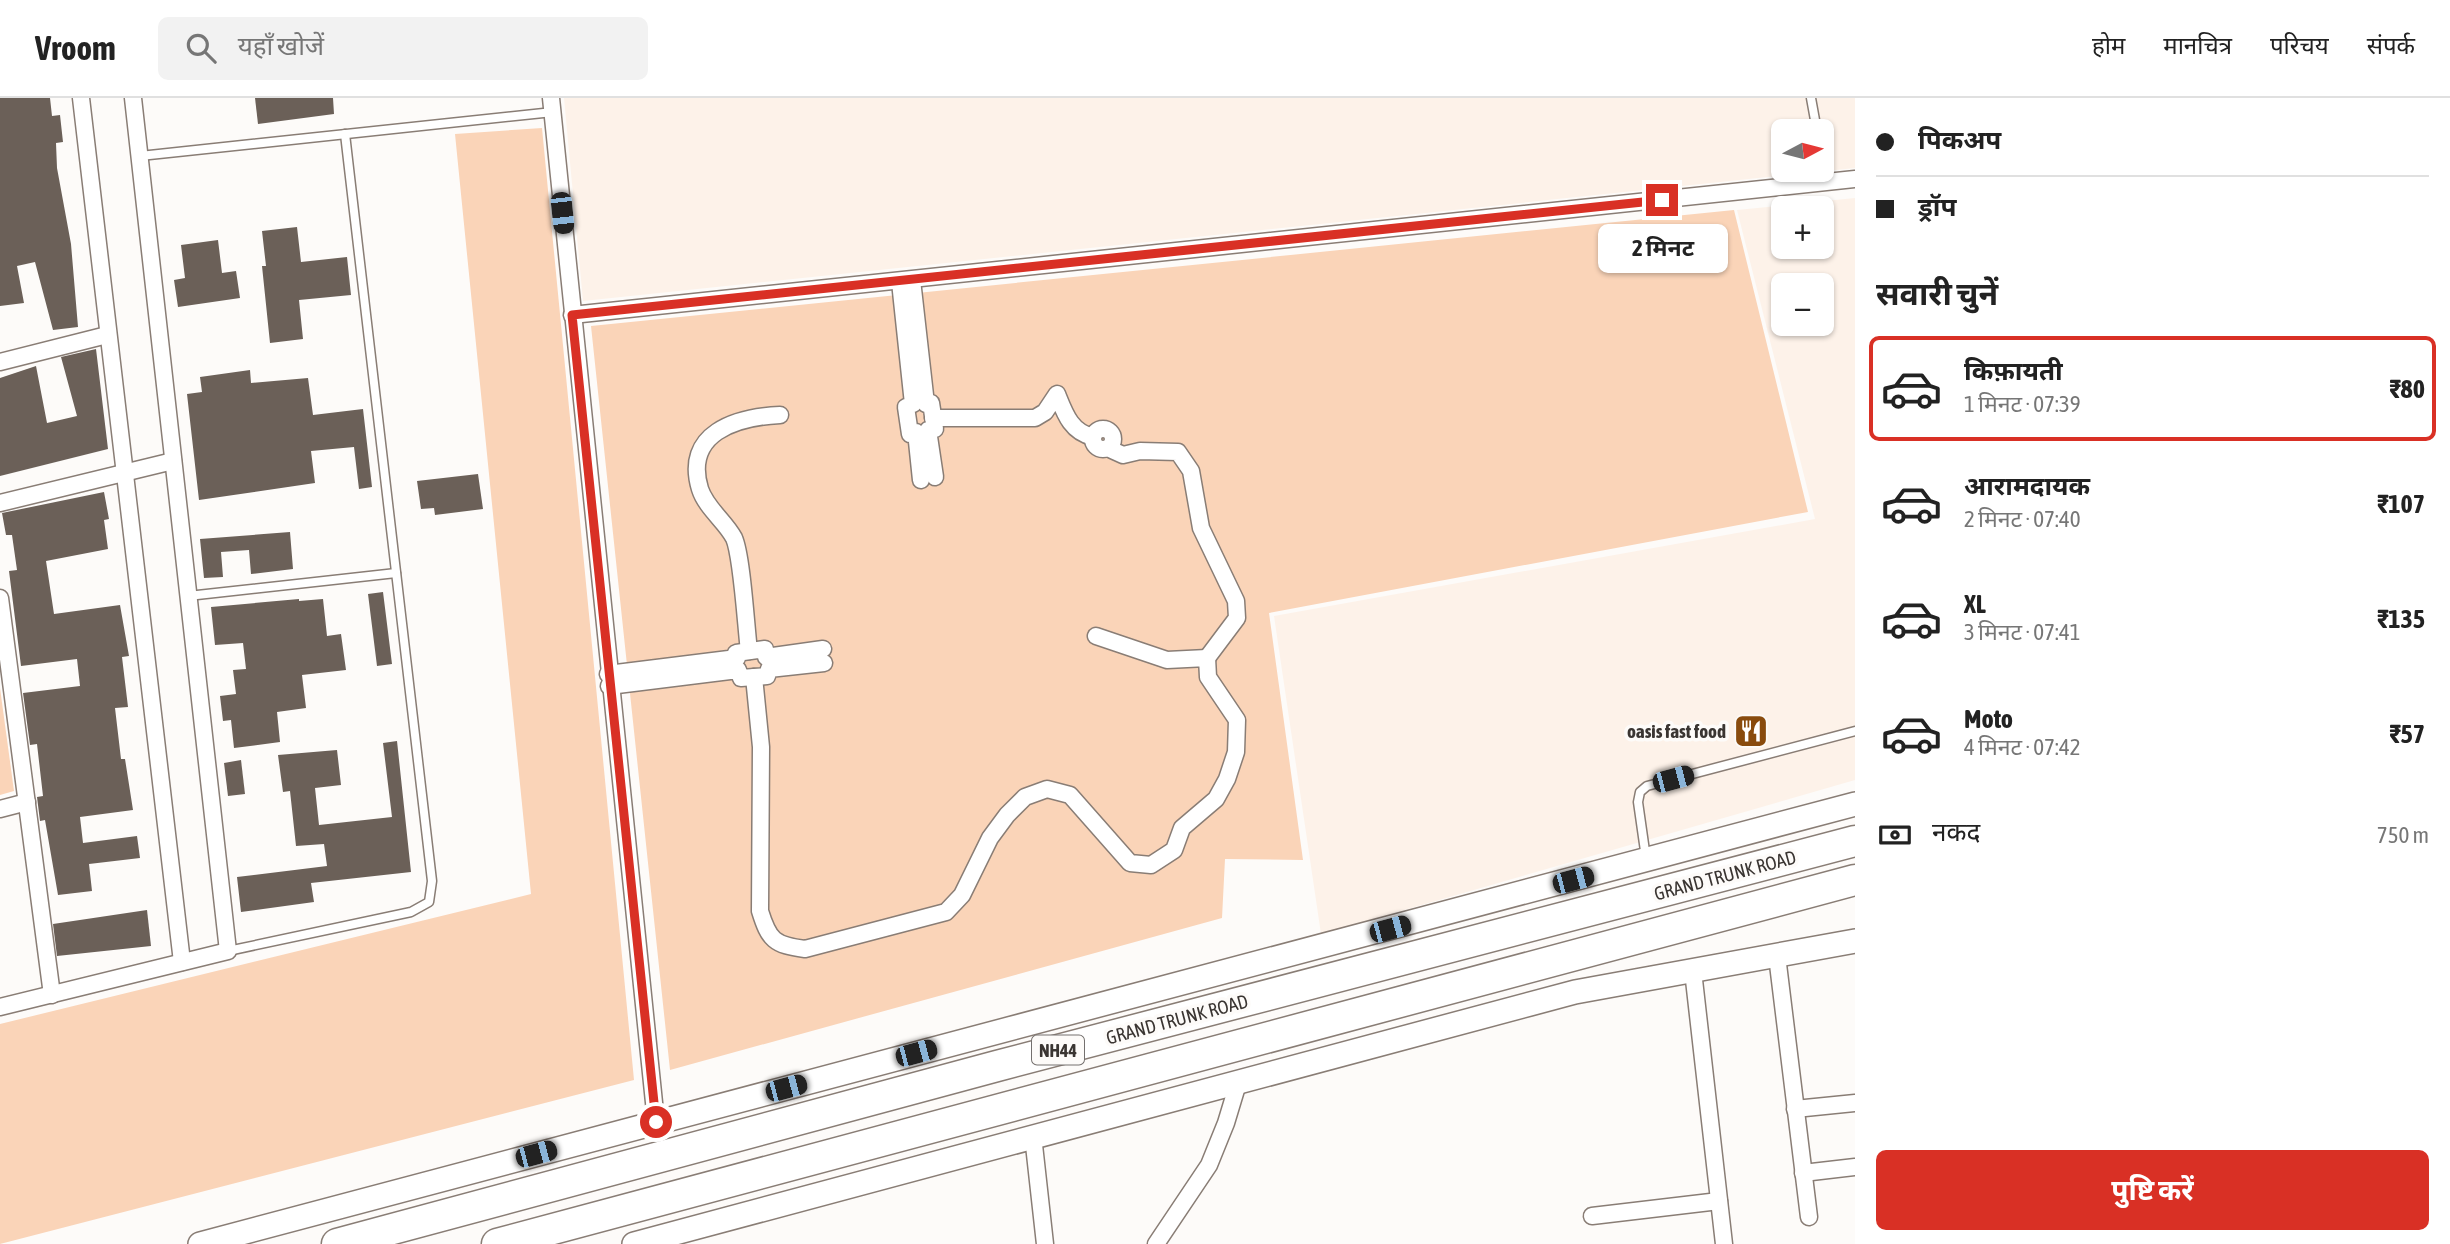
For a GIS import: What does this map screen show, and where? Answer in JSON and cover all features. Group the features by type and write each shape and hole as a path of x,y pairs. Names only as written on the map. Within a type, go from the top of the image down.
{"highway":[{"name":"GRAND TRUNK ROAD","path":"337,1244 983,1069 1855,841"},
{"name":"GRAND TRUNK ROAD","path":"497,1244 1855,880"}],"street":[{"path":"81,98 122,473 182,962"},
{"path":"0,1007 228,951 133,98"},
{"path":"552,105 656,1122"},
{"path":"572,315 1855,179"},
{"path":"906,281 926,404 931,403 933,418 934,429 928,430 928,478 916,432 910,434 906,407 913,404 906,281"},
{"path":"0,362 107,335"},
{"path":"754,677 761,760 760,911 767,934 783,946 805,948 946,912 962,895 990,838 1007,815 1025,797 1047,789 1070,795 1130,863 1151,865 1174,850 1182,828 1216,800 1236,752 1237,720 1208,677 1207,658 1237,618 1236,601 1201,528 1191,471 1178,452 1140,451 1123,455 1112,450 1117,437 1099,449 1093,437 1081,434 1069,422 1057,394 1045,412 1035,418 933,418"},
{"path":"749,651 734,539 701,489 698,459 710,435 732,422 751,416 779,415"},
{"path":"0,503 173,461"},
{"path":"0,598 3,644 52,995"},
{"path":"1096,636 1167,660 1207,658"},
{"path":"765,649 766,657 824,656 769,669 767,676 741,678 738,670 609,680 737,658 736,653 765,649"},
{"path":"0,809 27,802"},
{"path":"200,1244 1855,804"},
{"path":"634,1244 682,1238 1033,1136 1575,992 1855,941"},
{"path":"1777,956 1809,1217"},
{"path":"1693,971 1724,1244"},
{"path":"1156,1244 1209,1165 1239,1080"},
{"path":"1795,1109 1855,1103"},
{"path":"1033,1136 1045,1244"},
{"path":"1803,1173 1855,1167"},
{"path":"1592,1216 1719,1201"}],"lane":[{"path":"1811,98 1815,119"},
{"path":"140,156 345,134 552,105"},
{"path":"228,951 411,912 429,902 432,881 345,134"},
{"path":"188,596 396,573"},
{"path":"1646,860 1638,802 1640,792 1647,786 1855,731"}],"shaded area":[{"path":"564,98 1855,98 1855,168 1834,170 1834,119 1771,119 1771,177 583,301"},
{"path":"542,128 634,1080 0,1244 0,1024 531,894 455,134"},
{"path":"1855,198 1855,780 1321,934 1274,616 1815,519 1737,210 1771,207 1771,259 1834,259 1834,200"},
{"path":"1734,210 1808,512 1269,613 1303,860 1225,859 1222,918 670,1070 591,326"},
{"path":"0,688 14,791 0,795"}],"building":[{"path":"0,98 50,98 52,116 60,115 63,142 56,143 57,168 71,244 78,327 53,330 35,262 17,266 24,303 0,306"},
{"path":"255,98 333,98 334,114 258,124"},
{"path":"297,227 301,262 347,257 351,295 299,300 303,339 270,343 262,266 266,266 262,231"},
{"path":"218,240 222,273 236,271 240,298 178,307 174,280 185,278 181,245"},
{"path":"96,349 108,449 0,476 0,378 36,366 47,423 77,416 61,357"},
{"path":"250,370 251,383 308,378 313,415 363,409 372,487 359,489 354,447 311,451 315,483 199,500 187,394 202,392 200,377"},
{"path":"478,474 483,509 435,515 434,508 421,509 417,481"},
{"path":"104,492 109,519 104,520 108,549 46,561 54,614 120,605 129,656 122,657 128,707 115,708 121,759 125,759 133,810 80,817 83,843 137,836 140,858 89,864 92,891 58,895 45,820 40,821 37,797 43,796 37,744 30,745 23,693 80,686 77,659 21,666 9,571 17,570 12,535 6,535 2,513"},
{"path":"290,532 293,569 251,574 249,550 221,552 223,577 204,578 200,539"},
{"path":"383,592 392,664 377,666 368,594"},
{"path":"323,599 327,636 341,634 346,670 302,675 306,708 277,712 280,742 234,748 231,720 223,721 220,696 236,694 233,670 246,669 243,643 215,645 211,607"},
{"path":"397,741 411,872 311,883 314,902 241,912 237,877 327,866 324,844 296,846 290,791 283,792 278,755 337,750 341,785 315,788 319,825 392,817 383,743"},
{"path":"241,760 245,794 228,796 224,763"},
{"path":"147,910 151,946 57,956 53,924"}],"place":[{"name":"oasis fast food","path":"1751,731"}],"route":[{"path":"656,1122 572,315 1662,200"}]}
